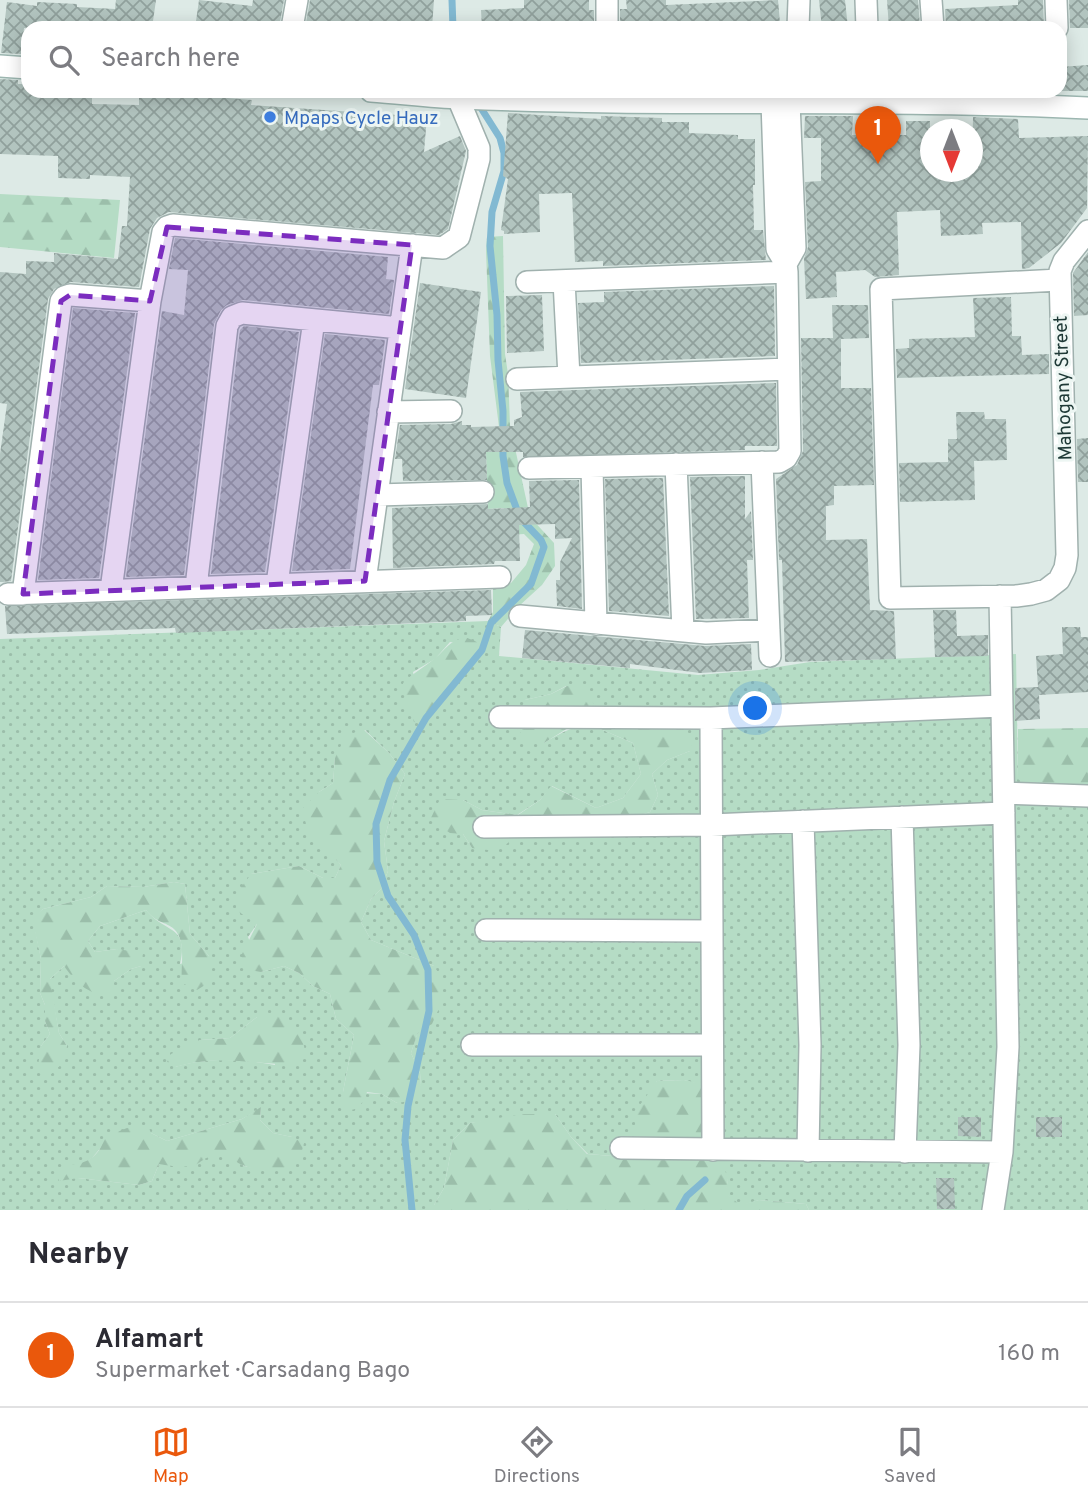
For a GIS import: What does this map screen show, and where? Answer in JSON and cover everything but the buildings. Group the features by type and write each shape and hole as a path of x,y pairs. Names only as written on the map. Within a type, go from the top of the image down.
{"street":[{"path":"293,21 297,0"},
{"path":"607,0 607,21"},
{"path":"798,21 799,0"},
{"path":"866,0 867,21"},
{"path":"931,0 932,21"},
{"path":"1056,0 1057,21"},
{"path":"0,66 21,68"},
{"path":"111,590 150,302 163,232 167,226 443,248 459,237 480,159 479,148 458,98 597,102 781,102 841,98"},
{"path":"904,98 1088,108"},
{"path":"529,468 779,462 786,458 790,451 786,268 778,249 781,102"},
{"name":"Mahogany Street","path":"1000,596 1046,590 1059,580 1065,568 1067,555 1059,280 1064,261 1088,231"},
{"path":"365,581 412,245"},
{"path":"527,282 786,268"},
{"path":"993,1210 1002,1152 1008,1047 1000,596 890,598 881,289 1059,280"},
{"path":"564,281 569,377"},
{"path":"150,302 70,295 64,296 61,302 15,594 500,577"},
{"path":"196,587 227,326 232,317 242,313 400,328"},
{"path":"277,584 314,320"},
{"path":"517,379 788,369"},
{"path":"388,412 452,411"},
{"path":"762,461 770,656"},
{"path":"676,464 683,631"},
{"path":"592,467 596,624"},
{"path":"377,495 483,492"},
{"path":"520,616 706,633 769,629"},
{"path":"500,717 711,718 1002,706"},
{"path":"711,718 713,1150"},
{"path":"484,827 711,825 902,817 1004,803 1088,796"},
{"path":"902,817 909,1045 905,1152"},
{"path":"803,821 810,1045 808,1151"},
{"path":"486,930 712,931"},
{"path":"472,1045 712,1045"},
{"path":"621,1148 1002,1152"}],"highlighted area":[{"path":"167,227 412,245 365,581 23,594 61,301 70,295 150,301"}],"green space":[{"path":"0,194 120,200 114,258 0,247"},
{"path":"503,236 505,354 510,425 530,517 554,543 555,566 542,585 501,627 488,621 493,612 493,587 511,583 526,565 534,544 524,534 506,535 504,508 488,509 486,452 500,452 490,356 486,251 487,237"},
{"path":"488,621 501,627 499,656 698,675 810,662 1016,654 1018,779 1088,787 1088,1210 809,1210 806,1204 759,1200 740,1206 725,1193 728,1180 705,1156 702,1085 684,1080 657,1081 633,1140 612,1156 588,1154 571,1137 555,1114 470,1123 453,1140 444,1188 434,1210 0,1210 0,639","holes":["450,642 483,646 423,724 413,672 435,659","566,686 615,724 682,727 690,751 667,760 652,774 658,795 650,812 626,820 518,835 472,848 463,834 463,800 482,810 517,815 540,800 552,786 596,808 623,798 641,774 633,743 597,728 580,726 544,743 525,700 551,694","365,730 389,753 405,774 394,802 384,841 388,871 381,889 371,899 361,922 371,940 434,966 432,1023 418,1031 411,1053 420,1073 421,1085 397,1103 382,1094 343,1092 354,1035 336,1019 330,994 284,966 261,972 248,937 257,924 251,874 299,866 323,878 335,878 341,865 326,848 319,792 333,783 335,758","174,882 185,884 190,934 209,956 180,964 182,951 178,936 146,910 100,926 88,941 95,952 117,949 141,966 131,969 114,981 64,966 49,980 59,1033 67,1046 41,1046 50,1034 40,993 41,959 33,919 43,909 91,897 107,886 143,887","257,1017 268,1017 275,1065 225,1060 175,1067 200,1040 230,1038","261,1108 260,1120 273,1133 292,1137 267,1171 244,1166 229,1156 207,1156 198,1163 159,1164 152,1181 139,1185 78,1178 80,1166 92,1158 103,1145 151,1133 167,1141 242,1119"]},
{"path":"465,637 484,645 482,650 423,724 414,722 407,705 403,683 451,644"},
{"path":"567,686 588,689 596,711 623,709 635,700 651,709 645,724 665,728 682,727 693,742 690,751 667,760 652,774 658,795 650,812 578,836 545,833 518,835 504,846 488,850 472,848 463,834 450,833 430,820 440,799 463,800 482,810 518,815 540,800 551,786 596,808 623,798 641,774 633,743 591,725 568,728 544,743 526,740 517,728 525,700 551,694"},
{"path":"1088,728 1088,787 1024,784 1018,779 1018,729"},
{"path":"364,730 389,753 405,774 394,802 384,841 388,871 381,889 371,899 361,922 371,940 434,966 443,980 441,1004 432,1024 418,1032 411,1053 420,1073 421,1085 416,1100 397,1103 382,1094 367,1092 359,1106 343,1111 343,1092 354,1035 336,1019 330,994 313,986 299,973 284,966 261,972 249,970 241,956 257,924 236,910 237,893 251,874 299,866 323,878 335,878 341,865 308,831 302,809 319,792 333,783 335,758 346,735"},
{"path":"174,882 185,884 190,934 209,956 213,980 197,990 182,983 182,947 178,934 171,926 154,918 146,910 100,926 88,941 95,952 117,949 143,953 141,966 131,969 114,981 114,999 85,988 64,966 50,979 59,1033 67,1046 65,1061 51,1074 38,1066 41,1046 50,1034 40,993 41,959 32,918 43,909 91,897 107,886 143,887"},
{"path":"281,1015 295,1025 300,1033 305,1050 296,1065 221,1060 175,1067 167,1062 171,1054 200,1040 230,1038 257,1017"},
{"path":"684,1080 702,1084 705,1156 723,1163 728,1180 726,1193 740,1205 759,1200 806,1204 809,1210 434,1210 444,1188 453,1140 470,1123 522,1114 555,1114 587,1154 612,1156 633,1140 637,1109 657,1081"},
{"path":"261,1107 260,1120 273,1133 304,1143 301,1153 290,1167 265,1171 221,1156 207,1157 197,1164 187,1166 159,1164 152,1181 139,1185 78,1178 59,1181 56,1173 64,1164 78,1164 90,1159 99,1150 105,1137 127,1128 148,1126 151,1133 167,1141 242,1119"}],"waterway":[{"path":"452,0 453,21"},
{"path":"412,1210 405,1140 408,1106 429,1011 428,970 414,935 388,896 377,862 376,824 390,780 426,718 482,650 491,623 531,584 544,547 541,540 520,518 507,483 503,456 503,411 490,246 492,212 504,171 504,153 500,138 481,108"},
{"path":"679,1210 687,1196 705,1180"}],"place":[{"name":"Mpaps Cycle Hauz","path":"270,117"},
{"name":"Alfamart","path":"878,164"}]}
